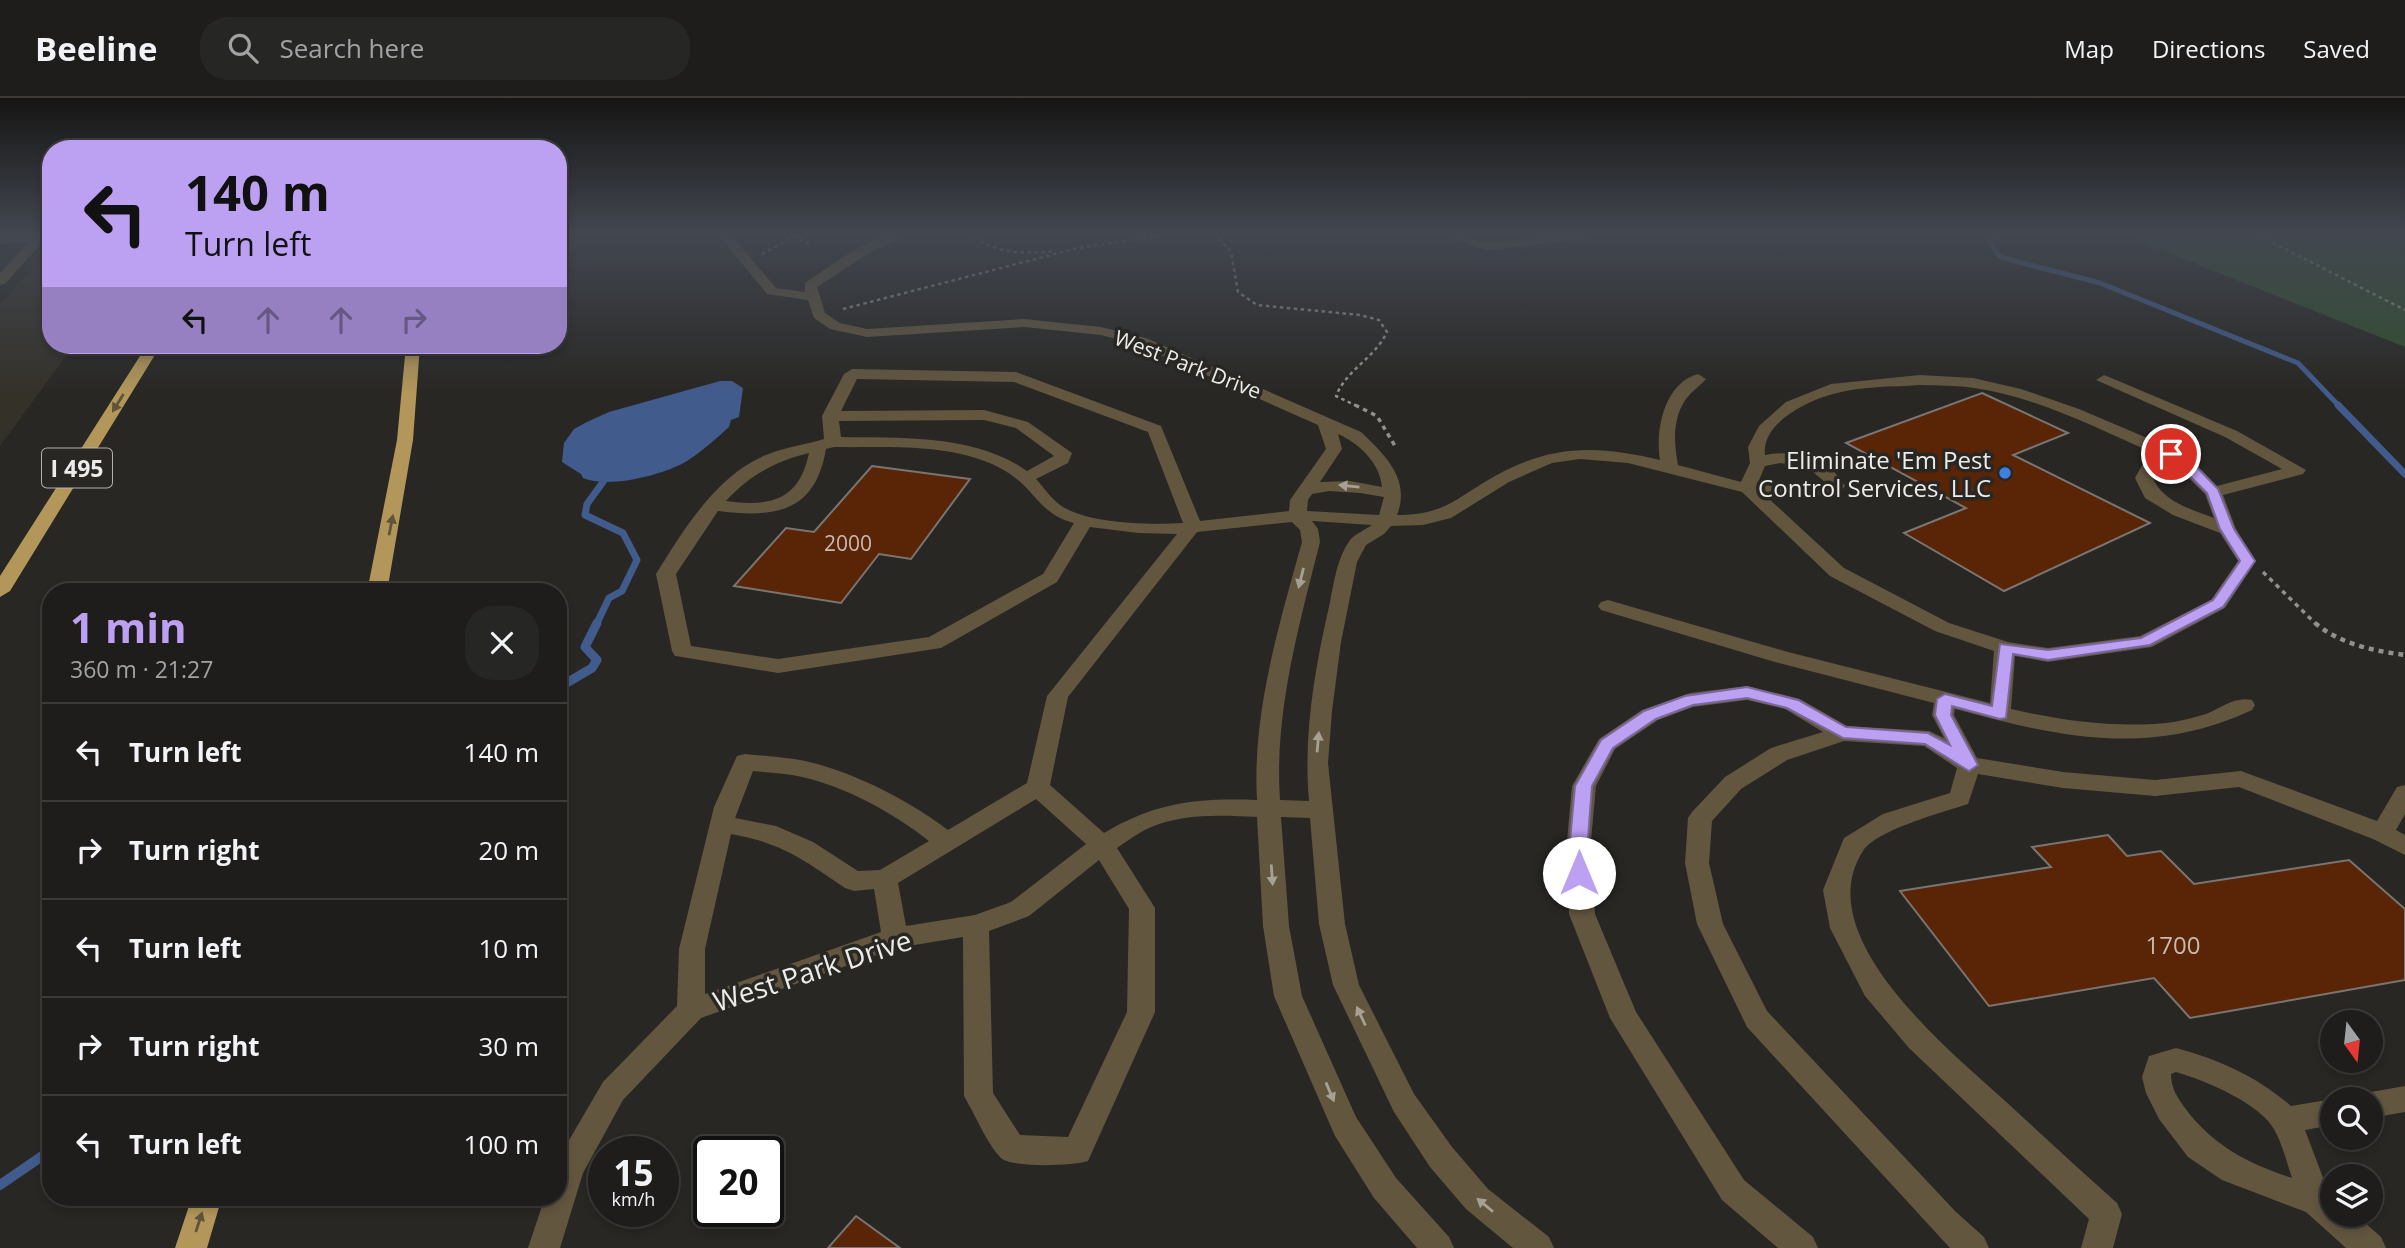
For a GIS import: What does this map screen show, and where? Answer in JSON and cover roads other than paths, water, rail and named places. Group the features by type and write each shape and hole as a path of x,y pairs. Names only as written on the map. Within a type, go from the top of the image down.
{"highway":[{"name":"I 495","path":"0,590 148,354"},
{"path":"379,583 405,440 412,354"},
{"path":"191,1248 204,1206"}],"street":[{"path":"768,287 772,291 812,297 829,287"},
{"name":"West Park Drive","path":"812,297 819,315 835,326 867,333 1024,323 1101,331 1141,341 1355,435 1383,462 1390,477 1393,503 1386,521"},
{"path":"715,505 759,508 800,495 807,488 825,445 830,416 852,374 1016,377 1155,429 1193,526"},
{"path":"1670,467 1665,447 1667,422 1673,404 1687,387 1698,379"},
{"path":"1920,380 1973,383 2015,392 2073,412 2181,459 2213,492 2227,529 2247,561 2218,604 2145,642 2048,655 2005,648 1942,627 1837,572 1747,488 1758,463 1756,447 1767,426 1792,405 1831,389 1920,380"},
{"path":"2104,380 2210,424 2297,470 2213,492"},
{"path":"830,416 984,415 1022,425 1064,453 1062,459 1026,478"},
{"path":"1324,420 1334,449 1299,500 1297,516 1309,529 1311,542 1286,636 1266,762 1276,926 1288,996 1345,1126 1385,1188 1438,1248"},
{"path":"1084,520 1050,578 934,643 778,666 682,651 666,574 692,529 735,484 770,459 825,445 947,446 1004,464 1026,478 1054,510 1084,520 1163,529 1297,516 1386,521 1443,516 1531,463 1561,455 1598,454 1647,460 1747,488 1783,495 1807,494 1836,486 1831,475 1819,465 1792,459 1770,458 1758,463"},
{"path":"2171,454 2152,462 2144,478 2151,494 2179,511 2227,529"},
{"path":"1307,489 1332,484 1369,488 1391,494"},
{"path":"1386,521 1378,530 1358,542 1348,562 1321,711 1317,763 1332,923 1346,985 1404,1103 1441,1157 1477,1199 1538,1248"},
{"path":"722,824 768,832 804,848 854,881 885,879 1038,787 1058,696 1193,526"},
{"path":"1608,607 1782,657 2000,714 2060,726 2140,732 2190,726 2230,714 2244,705"},
{"path":"2000,714 2005,648"},
{"path":"1802,1248 1732,1190 1624,1018 1582,914 1578,852 1584,786 1607,744 1650,715 1690,700 1747,693 1792,704 1843,733"},
{"path":"1945,699 1943,715 1969,765 1961,798 1891,820 1853,844 1836,890 1843,928 1875,988 1919,1040 2105,1214 2097,1248"},
{"path":"1973,1248 1945,1223 1757,1019 1710,924 1697,863 1700,818 1733,783 1779,754 1843,733 1928,739 1969,765 2063,780 2155,788 2241,779 2382,833 2405,846"},
{"path":"691,1010 692,949 726,807 745,762 805,769 859,789 911,814 947,842"},
{"path":"976,925 979,1096 1012,1149 1077,1151 1141,1012 1142,908 1102,845 1038,787"},
{"path":"2382,833 2405,793"},
{"name":"West Park Drive","path":"567,1175 612,1091 691,1010 895,938 976,925 1020,909 1102,845 1142,821 1177,811 1269,807 1321,810"},
{"path":"885,879 895,938"},
{"path":"2316,1201 2286,1120 2262,1099 2234,1081 2205,1068 2176,1060 2159,1065 2155,1076 2162,1098 2194,1145 2237,1174 2316,1201 2370,1248"},
{"path":"2383,1103 2405,1099"},
{"path":"2286,1120 2320,1114"},
{"name":"West Park Drive","path":"544,1248 557,1206"}],"water":[{"path":"720,381 732,381 743,388 739,417 731,420 729,427 687,461 665,471 636,479 607,482 583,478 562,462 564,443 574,429 587,422 609,412"}],"waterway":[{"path":"2109,287 2298,363 2340,407"},
{"path":"2338,405 2405,474"},
{"path":"596,625 609,598 622,591 637,560 623,533 585,515 587,504 603,482"},
{"path":"567,683 592,668 597,660 585,647 596,625"},
{"path":"0,1185 42,1156"}],"place":[{"name":"Eliminate 'Em Pest Control Services, LLC","path":"2005,473"}]}
